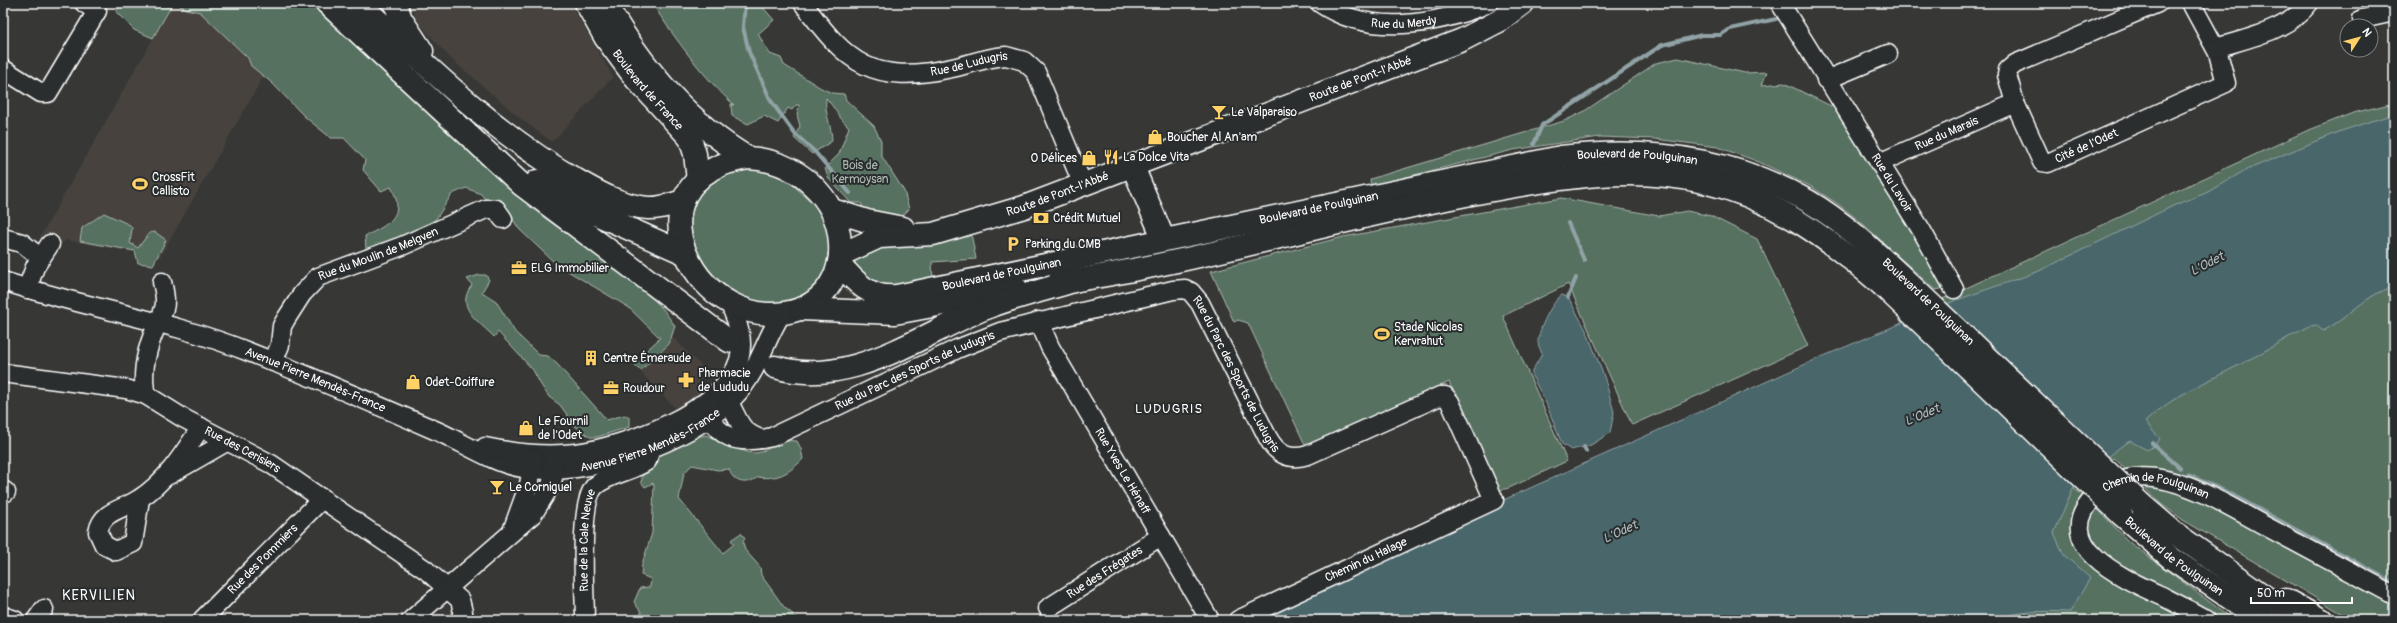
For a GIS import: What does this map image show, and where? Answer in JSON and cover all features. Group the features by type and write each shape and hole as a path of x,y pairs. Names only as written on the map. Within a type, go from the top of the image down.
{"main road":[{"path":"327,3 403,75 536,196 729,341"},
{"path":"359,3 440,78 539,157 592,189 627,204 649,208 683,201"},
{"path":"395,3 401,19 440,78"},
{"name":"Boulevard de France","path":"586,3 625,64 690,138 695,154 698,180"},
{"name":"Boulevard de France","path":"605,3 642,59 669,93 704,128 748,158"},
{"name":"Route de Pont-l'Abbé","path":"840,259 878,237 933,234 1083,185 1456,42 1488,27 1519,4"},
{"path":"403,75 505,158 537,182 596,214 684,253"},
{"name":"Boulevard de Poulguinan","path":"840,259 862,287 874,294 889,297 1561,157 1592,153 1631,152 1693,159 1741,171 1768,182 1822,210 1855,235 1891,280 2121,514 2171,558 2262,620"},
{"path":"684,253 679,221 683,201 698,180 709,170 722,163 748,158 761,158 793,170 811,184 832,210 839,232 840,259 837,273 826,291 792,311"},
{"path":"1133,166 1164,240"},
{"name":"Boulevard de Poulguinan","path":"684,253 701,279 729,302 753,311 768,314 792,311 895,313 1077,280 1198,256 1422,203 1515,185 1595,175 1628,173 1658,175 1703,182 1764,202 1782,211 1891,280 2176,534 2219,562 2298,620"},
{"name":"Route de Pont-l'Abbé","path":"832,210 893,227 936,228 966,224"},
{"path":"775,367 797,373 813,374 848,368 897,349 996,305 1077,280"},
{"path":"2219,562 2322,620"}],"street":[{"path":"3,69 41,93 48,93 97,11 84,3"},
{"name":"Rue de Ludugris","path":"803,3 842,52 857,61 890,73 920,74 1006,56 1019,58 1031,65 1046,92 1083,185"},
{"name":"Rue du Merdy","path":"1320,3 1348,18 1398,24 1442,18 1489,3"},
{"name":"Rue du Lavoir","path":"1780,3 1826,80 1922,231 1954,289"},
{"name":"Cité de l'Odet","path":"2158,3 2010,67 2006,75 2015,104 2042,162 2048,163 2226,83 2216,48 2203,28 2192,3"},
{"path":"2216,48 2282,25 2296,17 2308,3"},
{"path":"2367,18 2394,12"},
{"path":"1826,80 1888,54"},
{"name":"Rue du Marais","path":"1879,163 2015,104"},
{"name":"Rue du Moulin de Melgven","path":"273,362 280,345 286,319 302,294 318,277 402,246 486,209 496,209 503,219"},
{"path":"3,238 46,251 28,284"},
{"name":"Avenue Pierre Mendès-France","path":"3,271 28,284 88,306 124,312 160,322 273,362 468,444 533,461 598,464 704,412"},
{"name":"Avenue Pierre Mendès-France","path":"3,281 28,284"},
{"path":"146,396 144,368 154,331 160,322 165,307 162,282"},
{"name":"Rue du Parc des Sports de Ludugris","path":"704,412 720,432 733,439 746,441 761,439 790,430 957,349 1000,332 1131,298 1185,289 1194,295 1200,303 1268,438 1282,454 1292,458 1308,455 1443,396 1450,402 1494,500"},
{"name":"Avenue Pierre Mendès-France","path":"728,402 733,374 741,351 738,325 729,302"},
{"name":"Avenue Pierre Mendès-France","path":"664,426 728,402 755,370 792,311"},
{"name":"Rue Yves Le Hénaff","path":"1039,321 1050,347 1210,620"},
{"path":"126,389 144,368"},
{"name":"Rue des Cerisiers","path":"3,373 126,389 146,396 271,464 323,498 451,590"},
{"path":"728,402 738,424 744,431 761,439"},
{"name":"Rue de la Cale Neuve","path":"584,620 587,500 592,489 602,480 647,461 650,454 643,443 664,426"},
{"path":"140,499 164,477 201,427"},
{"path":"164,477 228,441"},
{"path":"512,532 527,492 533,461"},
{"path":"411,620 451,590 530,517 539,506 551,485 554,462"},
{"name":"Chemin de Poulguinan","path":"2207,620 2126,579 2092,554 2082,538 2081,518 2086,507 2102,490 2120,480 2147,477 2163,480 2191,490 2233,508 2394,595"},
{"name":"Rue des Pommiers","path":"202,620 323,498"},
{"name":"Chemin du Halage","path":"1238,620 1494,500"},
{"name":"Rue des Frégates","path":"1048,608 1161,536"},
{"path":"428,620 451,590"},
{"path":"451,590 462,603 463,612 460,620"},
{"path":"3,616 15,620"}],"shaded area":[{"path":"173,3 195,3 266,72 160,257 66,240 58,246 40,237"},
{"path":"410,3 570,3 613,77 552,142 521,119 449,57 417,21"},
{"path":"667,331 704,369 697,375 709,387 699,397 676,409 633,364"}],"green space":[{"path":"121,3 173,3 153,38 134,30 116,12"},
{"path":"175,3 314,3 488,169 542,216 643,288 663,309 675,326 669,344 641,370 637,368 634,362 660,338 628,307 556,264 519,229 512,218 487,202 481,194 466,188 452,194 436,219 418,231 366,249 365,236 388,223 396,212 397,205 391,187 381,191 363,170 365,160 344,138 331,138 305,117 272,83 251,66 248,58 200,12 186,9"},
{"name":"Bois de Kermoysan","path":"652,3 763,3 761,5 774,20 758,34 770,54 781,58 784,65 821,88 832,93 844,94 846,100 874,126 881,141 881,155 904,191 909,209 900,219 887,218 863,208 861,203 851,203 828,178 825,168 839,154 849,127 826,98 826,109 832,141 812,154 794,138 800,126 797,115 799,105 796,105 792,110 788,108 778,123 764,116 748,124 732,116 731,104 734,105 700,70"},
{"path":"1678,58 1745,73 1767,72 1762,85 1784,83 1833,107 1847,122 1944,284 1941,289 1935,290 1862,223 1838,204 1810,186 1759,162 1718,147 1655,139 1600,137 1513,150 1371,186 1370,179 1564,121 1583,112 1656,63"},
{"path":"2394,103 2394,150 1935,361 1899,319 2304,132 2353,113"},
{"path":"735,168 761,169 778,175 793,185 819,209 831,234 830,259 819,284 797,301 767,306 736,295 704,269 687,229 694,201 709,181"},
{"name":"Stade Nicolas Kervrahut","path":"1561,198 1659,216 1687,211 1711,216 1757,239 1808,346 1632,425 1568,284 1503,316 1567,461 1509,488 1500,490 1490,480 1449,382 1307,449 1248,323 1238,320 1234,322 1211,271 1343,237"},
{"path":"2394,207 2394,620 2353,620 2183,520 2161,504 2114,458 2074,489 2085,496 2129,542 2234,620 1511,620"},
{"path":"104,213 130,225 132,228 130,243 138,248 149,233 155,232 166,240 153,265 138,263 135,251 80,241 82,228"},
{"path":"971,233 976,259 932,262 933,281 906,289 870,282 855,265 855,258 861,249"},
{"path":"479,275 486,275 489,280 482,292 496,301 515,332 539,355 548,356 557,364 607,420 624,415 629,417 629,427 597,437 590,437 575,426 560,405 549,397 533,370 498,332 494,337 471,314 467,307 466,301 467,293 472,285 467,279"},
{"path":"706,435 751,453 761,452 779,443 797,441 801,449 803,459 788,472 777,476 765,478 758,477 749,482 741,482 731,474 729,469 718,470 692,465 684,473 679,499 723,553 734,544 731,540 741,533 745,538 743,542 745,550 760,567 761,575 784,607 800,620 641,620 641,612 634,602 640,588 650,587 651,579 641,575 642,564 652,533 654,486 653,483 645,487 641,482 643,475 640,471 662,453 671,448 688,440"}],"water":[{"name":"L'Odet","path":"2394,114 2394,287 2374,295 2341,320 2323,331 2316,325 2310,326 2167,404 2145,422 2160,439 2154,446 2147,450 2130,441 2120,447 2073,488 2054,533 2064,555 2090,578 2070,612 2041,611 2022,613 2013,614 1995,620 1249,620 1499,502 1819,358 1954,301 2037,272 2175,205 2206,193 2244,171 2338,132"},
{"path":"1562,295 1568,297 1587,332 1605,379 1614,412 1610,433 1591,445 1571,450 1562,444 1546,403 1532,376 1532,371 1542,354 1538,345 1540,330 1550,309"}],"waterway":[{"path":"745,3 743,27 749,52 771,101 795,134 815,152 850,193"},
{"path":"1534,144 1542,125 1662,45 1702,35 1720,35 1730,29 1776,19"},
{"path":"1568,223 1584,260"},
{"path":"1568,297 1576,278"},
{"path":"2152,443 2180,468"},
{"path":"1584,447 1586,451"},
{"path":"2188,475 2227,492 2394,583"}],"place":[{"name":"Le Valparaiso","path":"1219,112"},
{"name":"Boucher Al An'am","path":"1155,137"},
{"name":"La Dolce Vita","path":"1111,157"},
{"name":"O Délices","path":"1089,158"},
{"name":"CrossFit Callisto","path":"140,184"},
{"name":"Crédit Mutuel","path":"1041,218"},
{"name":"Parking du CMB","path":"1013,244"},
{"name":"ELG Immobilier","path":"519,268"},
{"name":"Stade Nicolas Kervrahut","path":"1382,334"},
{"name":"Centre Émeraude","path":"591,358"},
{"name":"Pharmacie de Lududu","path":"686,380"},
{"name":"Odet-Coiffure","path":"413,382"},
{"name":"Roudour","path":"611,388"},
{"name":"Le Fournil de l'Odet","path":"526,428"},
{"name":"Le Corniguel","path":"497,487"}],"district":[{"name":"LUDUGRIS","path":"1169,409"},
{"name":"KERVILIEN","path":"99,595"}]}
